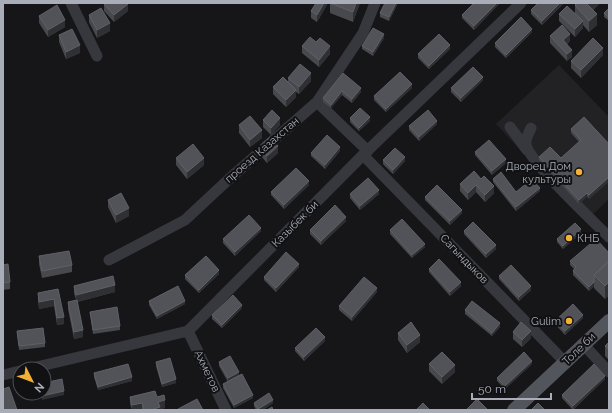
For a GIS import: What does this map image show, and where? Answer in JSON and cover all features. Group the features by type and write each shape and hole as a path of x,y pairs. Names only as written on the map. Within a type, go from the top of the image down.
{"main road":[{"name":"Толе би","path":"514,410 609,321"}],"street":[{"path":"71,3 97,56"},
{"name":"проезд Казахстан","path":"109,260 185,220 229,179 317,102 363,33 375,3"},
{"name":"Казыбек би","path":"188,331 365,153 521,3"},
{"name":"Сагындыков","path":"317,102 565,362"},
{"path":"510,127 528,152 554,182 609,237"},
{"path":"528,152 526,140 531,128"},
{"path":"52,363 188,331"},
{"name":"Ахметов","path":"188,331 226,410"},
{"path":"584,344 609,372"}],"shaded area":[{"path":"559,65 609,117 609,199 586,221 496,124"}],"building":[{"path":"316,3 324,3 317,15 311,11"},
{"path":"330,3 356,3 353,12"},
{"path":"385,3 396,3 389,17 380,13"},
{"path":"474,3 497,3 474,26 462,15"},
{"path":"538,3 560,3 542,21 531,10"},
{"path":"577,3 588,3 587,4 597,14 589,21 575,5"},
{"path":"104,4 128,4 114,15"},
{"path":"57,5 65,20 48,30 39,16"},
{"path":"567,6 583,21 575,29 559,14"},
{"path":"101,8 110,23 97,30 89,15"},
{"path":"609,8 609,18 604,13"},
{"path":"521,17 532,29 506,55 495,43"},
{"path":"562,25 570,34 563,40 572,50 567,54 550,36"},
{"path":"373,28 384,34 373,52 362,46"},
{"path":"72,29 80,45 66,52 59,35"},
{"path":"439,34 450,45 429,66 418,54"},
{"path":"310,37 316,42 320,38 330,46 319,60 302,46"},
{"path":"593,38 603,48 581,70 571,61"},
{"path":"300,64 311,73 299,87 288,78"},
{"path":"473,67 483,77 461,98 451,88"},
{"path":"400,72 412,84 386,109 374,96"},
{"path":"343,73 361,88 352,99 342,91 331,105 323,98"},
{"path":"283,77 296,90 286,100 273,87"},
{"path":"360,108 370,117 359,128 350,118"},
{"path":"272,110 280,118 271,128 263,120"},
{"path":"428,110 437,121 419,137 409,126"},
{"path":"250,116 262,130 250,140 239,125"},
{"name":"Дворец Дом культуры","path":"584,117 609,144 609,177 589,195 587,193 579,200 539,157 550,147 561,158 581,140 571,129"},
{"path":"327,135 340,147 325,165 311,153"},
{"path":"270,137 278,146 267,156 259,147"},
{"path":"489,140 506,159 492,171 475,152"},
{"path":"193,144 204,158 187,172 176,158"},
{"path":"395,148 405,157 393,170 383,160"},
{"path":"296,168 309,181 284,205 271,192"},
{"path":"474,171 481,179 484,176 494,186 485,195 476,185 468,193 460,184"},
{"path":"501,172 516,192 532,179 540,188 516,207 493,179"},
{"path":"368,178 379,190 360,206 350,194"},
{"path":"437,185 462,210 450,221 425,197"},
{"path":"121,193 129,208 116,215 108,200"},
{"path":"335,205 346,217 321,241 310,230"},
{"path":"249,215 261,228 235,252 223,239"},
{"path":"402,219 425,244 412,255 390,230"},
{"path":"473,222 496,245 486,254 464,231"},
{"name":"КНБ","path":"575,223 581,229 563,246 557,239"},
{"path":"596,239 609,253 609,261 594,275 594,282 589,287 573,271 576,267 570,261"},
{"path":"69,251 72,265 42,271 39,256"},
{"path":"286,252 299,264 276,288 264,277"},
{"path":"206,256 219,270 199,290 185,275"},
{"path":"439,259 461,282 450,292 429,269"},
{"path":"609,261 609,282 605,286 594,275"},
{"path":"8,264 10,282 3,283 3,265"},
{"path":"511,265 531,286 519,297 499,276"},
{"path":"113,276 115,285 76,295 74,286"},
{"path":"364,277 377,288 352,317 339,306"},
{"path":"178,286 185,301 157,316 149,301"},
{"path":"58,289 64,317 57,318 54,299 39,302 38,293"},
{"path":"233,295 242,305 222,325 212,315"},
{"path":"77,300 83,330 74,332 68,302"},
{"path":"472,301 500,323 492,333 465,310"},
{"name":"Gulim","path":"573,304 583,315 565,331 555,321"},
{"path":"117,307 120,326 93,330 90,312"},
{"path":"411,322 420,335 407,345 398,333"},
{"path":"521,322 531,331 522,340 513,332"},
{"path":"43,328 45,343 19,346 17,331"},
{"path":"316,328 325,337 304,357 295,348"},
{"path":"609,342 609,349 605,346"},
{"path":"442,352 455,365 442,377 429,364"},
{"path":"524,352 532,361 505,386 497,378"},
{"path":"230,356 239,372 228,378 219,362"},
{"path":"170,358 176,379 162,384 156,362"},
{"path":"128,364 132,377 98,387 94,373"},
{"path":"594,364 605,376 573,406 562,395"},
{"path":"242,374 253,395 234,405 223,384"},
{"path":"62,379 64,391 52,394 52,381"},
{"path":"9,387 12,401 14,401 17,410 3,410 3,389"},
{"path":"155,391 157,397 164,395 165,400 158,402 160,407 151,410 144,410 142,403 132,405 130,397"},
{"path":"269,393 273,400 258,409 254,403"},
{"path":"197,399 203,410 178,409"},
{"path":"477,399 487,409 466,410"},
{"path":"423,403 430,410 416,410"},
{"path":"538,403 545,410 531,410"}],"place":[{"name":"Дворец Дом культуры","path":"579,172"},
{"name":"КНБ","path":"569,238"},
{"name":"Gulim","path":"569,321"}]}
